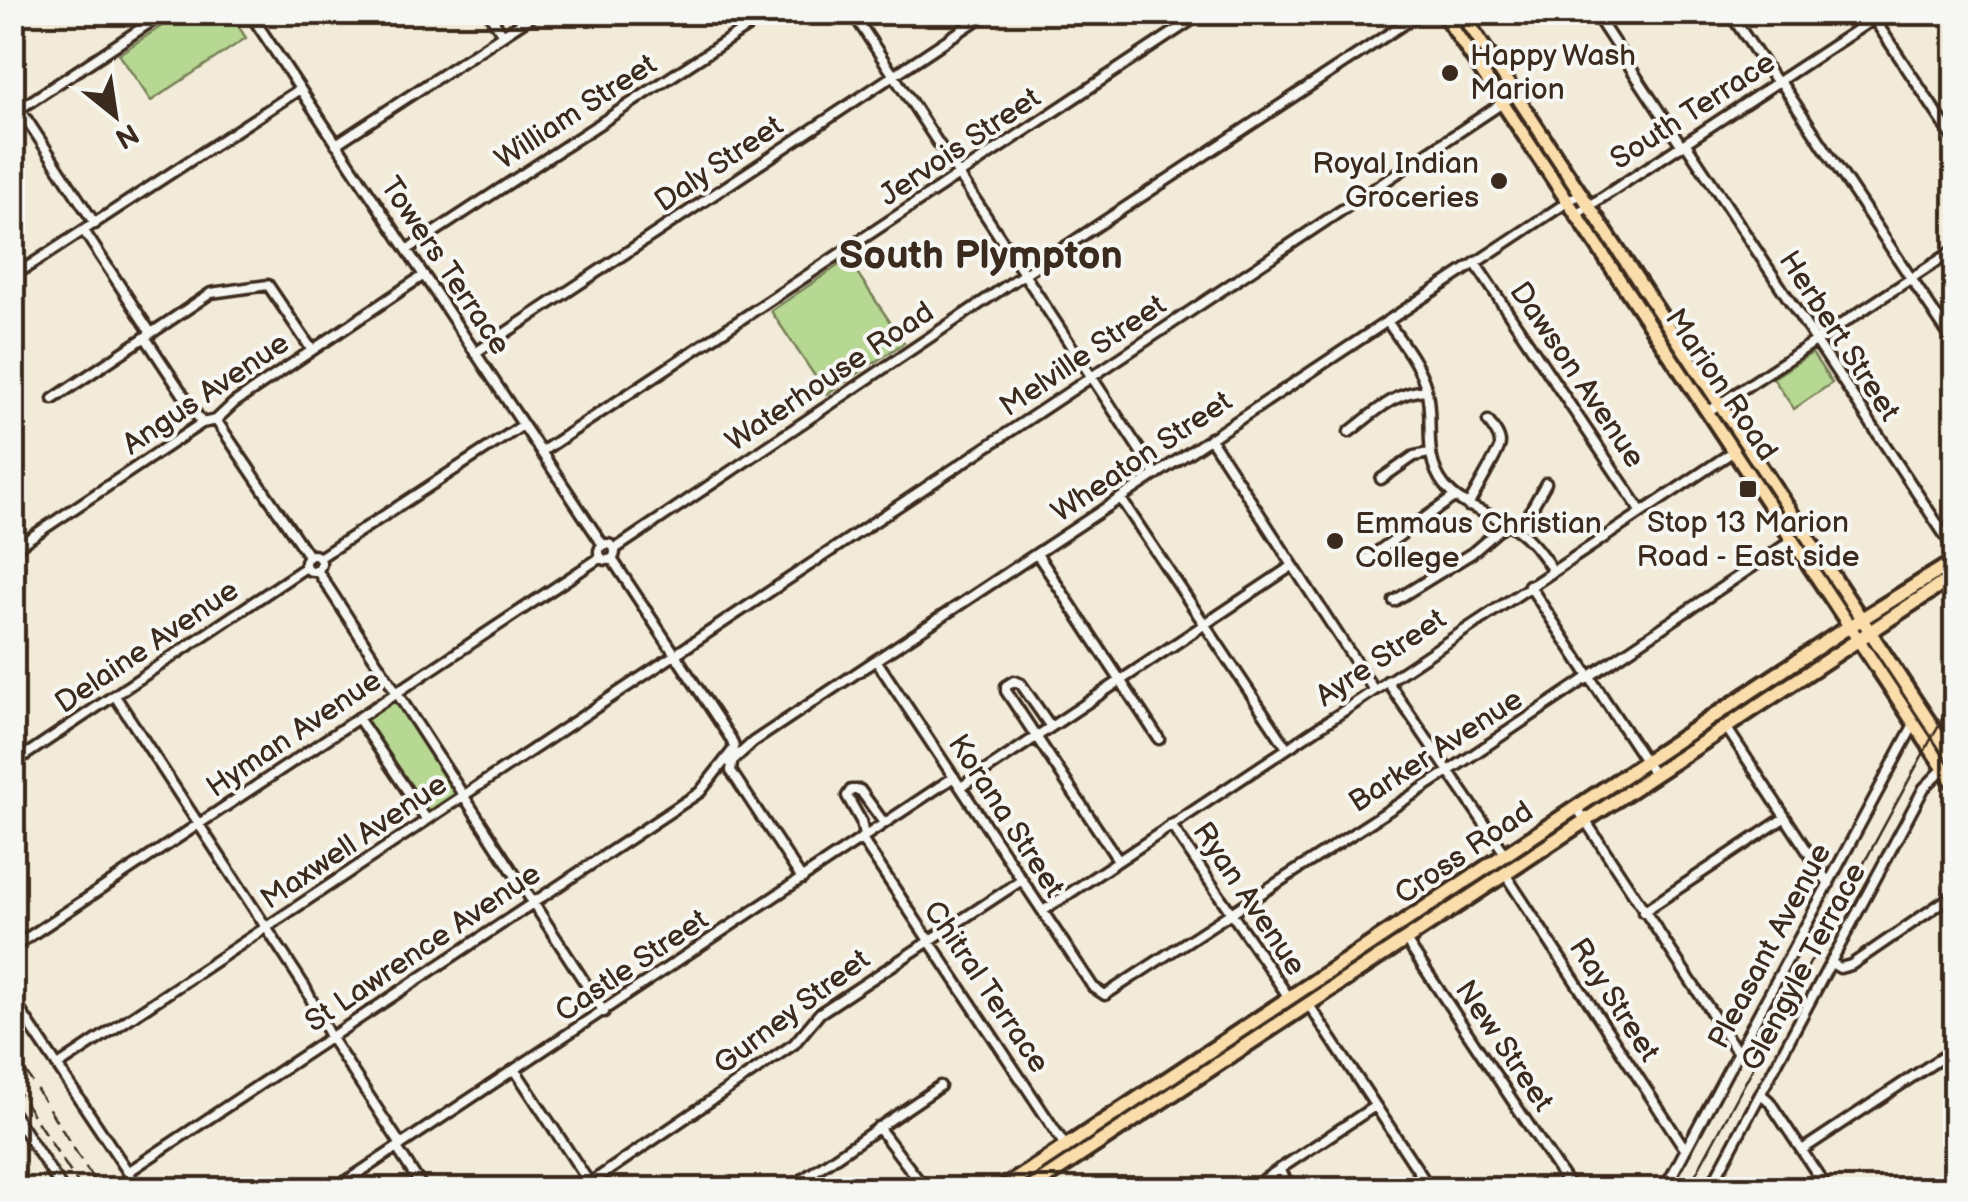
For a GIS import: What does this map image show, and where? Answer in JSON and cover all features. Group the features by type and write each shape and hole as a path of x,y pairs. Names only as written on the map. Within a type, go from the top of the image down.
{"highway":[{"name":"Cross Road","path":"1028,1190 1406,941 1504,874 1647,763 1855,622 1956,560"},
{"name":"Cross Road","path":"1000,1190 1506,855 1655,776 1956,574"},
{"path":"1222,1044 1240,1050 1240,1032"}],"main road":[{"name":"Marion Road","path":"1462,12 1590,206 1714,408"},
{"name":"Marion Road","path":"1444,13 1568,201 1850,602 1855,622"},
{"name":"Marion Road","path":"1740,447 1836,605 1882,651 1956,762"},
{"path":"1850,602 1864,607 1884,604"},
{"path":"1828,640 1836,626 1836,605"},
{"path":"1882,651 1890,618"},
{"name":"Marion Road","path":"1864,635 1874,663 1956,787"},
{"path":"1836,654 1854,653 1874,663"}],"street":[{"path":"16,111 166,12"},
{"name":"Towers Terrace","path":"249,12 603,545"},
{"path":"488,12 503,35"},
{"path":"336,144 538,12"},
{"name":"William Street","path":"406,250 770,12"},
{"path":"852,12 1156,474"},
{"name":"Daly Street","path":"475,352 988,12"},
{"name":"Jervois Street","path":"541,452 1204,12"},
{"name":"Waterhouse Road","path":"613,554 1024,274 1422,12"},
{"name":"Herbert Street","path":"1594,12 1956,552"},
{"path":"1729,12 1956,346"},
{"path":"1865,12 1956,142"},
{"name":"South Terrace","path":"1577,214 1884,12"},
{"path":"12,277 300,89"},
{"name":"Melville Street","path":"675,654 1516,94"},
{"path":"12,96 16,111 95,224"},
{"name":"Wheaton Street","path":"730,762 876,660 1581,193"},
{"path":"84,231 202,423"},
{"path":"1714,408 1956,249"},
{"name":"Dawson Avenue","path":"1475,264 1641,511"},
{"name":"Angus Avenue","path":"12,550 202,423 216,420 234,403 424,275"},
{"path":"52,400 211,294 268,284 312,350"},
{"path":"1388,320 1414,361 1426,390 1429,453 1436,472 1454,497 1519,531 1552,569"},
{"path":"1349,432 1389,400 1426,390"},
{"path":"216,420 314,557 320,564 312,572 306,567 314,557 523,425"},
{"path":"1468,506 1500,452 1500,440 1488,421"},
{"path":"1210,438 1374,690"},
{"name":"Ayre Street","path":"1042,912 1740,447"},
{"path":"1381,480 1414,456 1429,453"},
{"path":"1519,531 1546,484"},
{"path":"1367,559 1454,497"},
{"path":"1121,499 1287,748"},
{"path":"1394,600 1472,553 1508,524"},
{"name":"Barker Avenue","path":"1101,994 1112,992 1794,539"},
{"path":"613,554 601,557 599,552 608,544 731,739 731,771 802,879"},
{"path":"1037,554 1158,739"},
{"name":"Hyman Avenue","path":"12,948 601,557"},
{"path":"960,787 1292,566"},
{"name":"Delaine Avenue","path":"12,764 306,567"},
{"path":"317,570 604,1012"},
{"path":"1529,585 1655,776"},
{"name":"Maxwell Avenue","path":"58,1066 675,654"},
{"name":"Korana Street","path":"876,660 1042,912 1101,994"},
{"path":"1051,726 1021,684 1014,681 1006,686 1118,860"},
{"path":"1387,682 1506,855"},
{"path":"115,696 305,987 330,1036 424,1190"},
{"path":"1718,715 1829,884"},
{"path":"358,718 427,820"},
{"name":"Pleasant Avenue","path":"1664,1190 1914,724"},
{"path":"1947,749 1956,733"},
{"name":"St Lawrence Avenue","path":"128,1172 700,792 733,750"},
{"name":"Glengyle Terrace","path":"1710,1190 1924,788 1943,769"},
{"name":"Castle Street","path":"333,1190 954,777"},
{"name":"Chitral Terrace","path":"884,823 860,790 851,790 849,800 861,821 862,838 1074,1160"},
{"path":"1581,815 1738,1053"},
{"path":"1643,912 1784,818"},
{"name":"Ryan Avenue","path":"1171,825 1290,999"},
{"name":"Ray Street","path":"1504,874 1686,1149"},
{"name":"Gurney Street","path":"592,1186 794,1044 820,1014 1022,880"},
{"path":"1832,964 1840,968 1851,965 1956,893"},
{"name":"New Street","path":"1398,927 1572,1190"},
{"path":"12,998 140,1190"},
{"path":"1308,1005 1431,1190"},
{"path":"1802,1150 1956,1048"},
{"path":"1946,1054 1956,1068"},
{"path":"515,1070 592,1186"},
{"path":"787,1190 940,1086"},
{"path":"1761,1094 1828,1190"},
{"path":"1248,1190 1375,1106"},
{"path":"12,1112 63,1190"},
{"path":"878,1127 926,1190"},
{"path":"1279,1168 1293,1190"}],"green space":[{"path":"183,12 230,13 246,38 151,101 119,54"},
{"path":"848,259 904,343 827,394 771,311"},
{"path":"1812,353 1832,383 1794,409 1773,378"},
{"path":"394,693 462,796 427,819 358,717"}],"tram line":[{"path":"1687,1190 1956,693"}],"railway":[{"path":"12,1050 100,1190"},
{"path":"12,1083 82,1190"}],"place":[{"name":"Happy Wash Marion","path":"1450,73"},
{"name":"Royal Indian Groceries","path":"1499,181"},
{"name":"Stop 13 Marion Road - East side","path":"1748,489"},
{"name":"Emmaus Christian College","path":"1335,541"}],"district":[{"name":"South Plympton","path":"981,256"}]}
